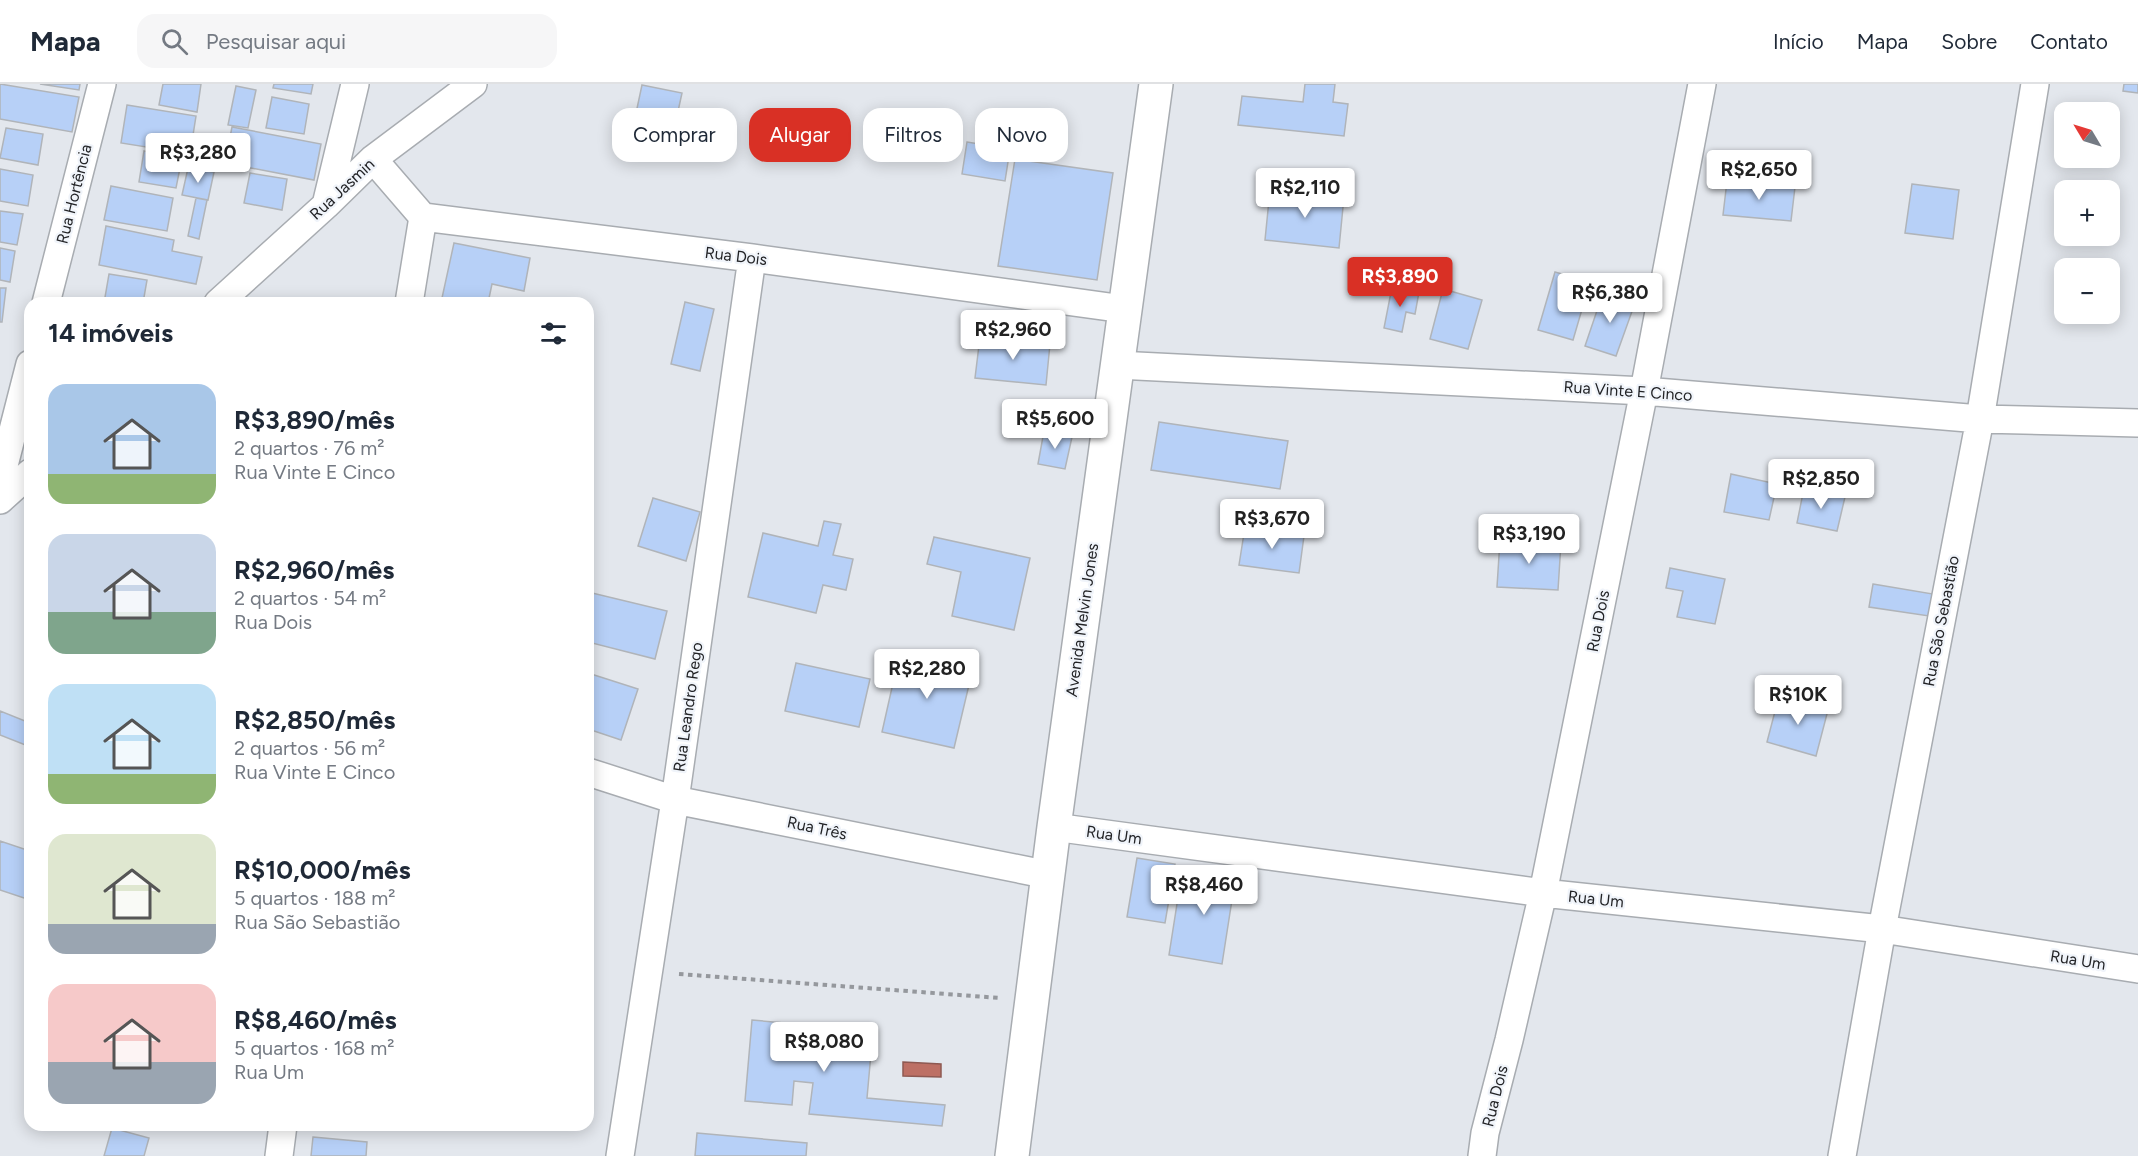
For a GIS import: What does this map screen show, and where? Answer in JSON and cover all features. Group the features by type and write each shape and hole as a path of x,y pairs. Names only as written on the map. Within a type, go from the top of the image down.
{"main road":[{"name":"Avenida Melvin Jones","path":"1012,1156 1034,1001 1054,827 1156,84"}],"street":[{"name":"Rua Hortência","path":"48,297 102,84"},
{"path":"326,205 355,84"},
{"name":"Rua Jasmin","path":"225,297 373,159 473,84"},
{"name":"Rua Dois","path":"1482,1156 1485,1133 1543,893 1644,391 1702,84"},
{"name":"Rua São Sebastião","path":"1842,1156 1882,929 1980,418 2035,84"},
{"path":"373,159 423,217 410,297"},
{"name":"Rua Dois","path":"423,217 752,258 1124,309"},
{"name":"Rua Leandro Rego","path":"620,1156 675,800 752,258"},
{"name":"Rua Vinte E Cinco","path":"1117,365 1644,391 1980,418 2138,423"},
{"path":"0,481 24,387"},
{"path":"0,500 24,478"},
{"name":"Rua Três","path":"594,774 675,800 1049,875"},
{"name":"Rua Um","path":"1054,827 1543,893 1882,929 2138,969"},
{"path":"279,1156 283,1131"}],"path":[{"path":"648,972 1034,1001"}],"shaded area":[{"path":"903,1062 941,1064 941,1077 903,1076"}],"building":[{"path":"0,84 79,97 72,132 0,119"},
{"path":"40,84 80,84 79,90"},
{"path":"163,84 201,84 197,112 159,105"},
{"path":"274,84 313,84 311,94 273,88"},
{"path":"1305,84 1335,84 1333,102 1348,104 1344,136 1238,125 1242,96 1303,102"},
{"path":"2124,84 2138,84 2138,93 2123,91"},
{"path":"642,85 682,93 679,108 637,108"},
{"path":"236,86 256,90 248,128 228,125"},
{"path":"272,97 309,104 304,134 266,128"},
{"path":"127,105 196,116 190,154 121,143"},
{"path":"232,127 321,144 314,180 225,163"},
{"path":"6,128 43,134 38,165 0,158"},
{"path":"967,142 975,143 975,162 1008,162 1005,181 962,174"},
{"path":"144,151 182,158 176,188 139,182"},
{"path":"1015,162 1036,162 1113,173 1097,280 998,266"},
{"path":"188,168 214,172 208,200 182,195"},
{"path":"0,169 33,175 28,206 0,201"},
{"path":"250,173 287,179 282,210 244,203"},
{"path":"1727,181 1795,187 1791,221 1723,215"},
{"path":"1912,184 1959,190 1953,239 1905,233"},
{"path":"111,186 173,198 167,231 104,220"},
{"path":"1270,190 1344,197 1339,248 1265,240"},
{"path":"196,198 207,200 199,239 188,236"},
{"path":"0,211 23,214 17,245 0,242"},
{"path":"106,226 174,240 172,251 202,257 196,284 99,265"},
{"path":"454,243 530,258 524,291 492,284 489,297 442,297"},
{"path":"0,248 15,251 10,282 0,280"},
{"path":"1555,272 1590,282 1573,340 1538,330"},
{"path":"109,274 147,280 144,297 105,297"},
{"path":"1392,287 1419,292 1415,314 1406,312 1402,332 1384,328"},
{"path":"0,288 6,288 2,322 0,322"},
{"path":"1443,289 1482,300 1468,349 1430,339"},
{"path":"1603,293 1635,303 1616,356 1585,346"},
{"path":"685,302 714,309 700,371 671,364"},
{"path":"980,337 1050,344 1046,385 975,378"},
{"path":"1159,422 1288,441 1280,489 1151,470"},
{"path":"1044,431 1072,437 1065,469 1038,464"},
{"path":"1731,474 1777,484 1769,520 1724,512"},
{"path":"1804,488 1845,497 1837,531 1797,523"},
{"path":"653,498 700,512 686,561 638,546"},
{"path":"824,521 841,524 833,555 853,559 846,590 823,585 816,613 748,597 763,533 818,546"},
{"path":"1245,527 1304,536 1299,573 1239,565"},
{"path":"934,537 1030,558 1014,630 952,616 961,572 927,564"},
{"path":"1500,540 1561,543 1558,590 1497,587"},
{"path":"1670,568 1725,579 1715,624 1677,617 1683,591 1666,588"},
{"path":"1873,584 1933,594 1929,616 1869,607"},
{"path":"594,593 667,611 655,659 594,644"},
{"path":"900,652 973,668 954,748 882,732"},
{"path":"796,663 870,679 859,727 785,711"},
{"path":"594,675 638,689 621,740 594,731"},
{"path":"1779,696 1828,710 1816,756 1767,742"},
{"path":"0,711 24,721 24,744 0,735"},
{"path":"0,841 24,849 24,898 0,890"},
{"path":"1137,858 1175,864 1165,923 1127,917"},
{"path":"1182,872 1250,883 1247,903 1232,900 1222,964 1169,955"},
{"path":"752,1020 873,1031 867,1098 945,1105 942,1126 809,1114 813,1083 794,1081 792,1105 745,1101"},
{"path":"111,1131 123,1131 149,1138 144,1156 104,1156"},
{"path":"697,1133 807,1143 806,1156 695,1156"},
{"path":"313,1137 367,1142 366,1156 311,1156"}]}
